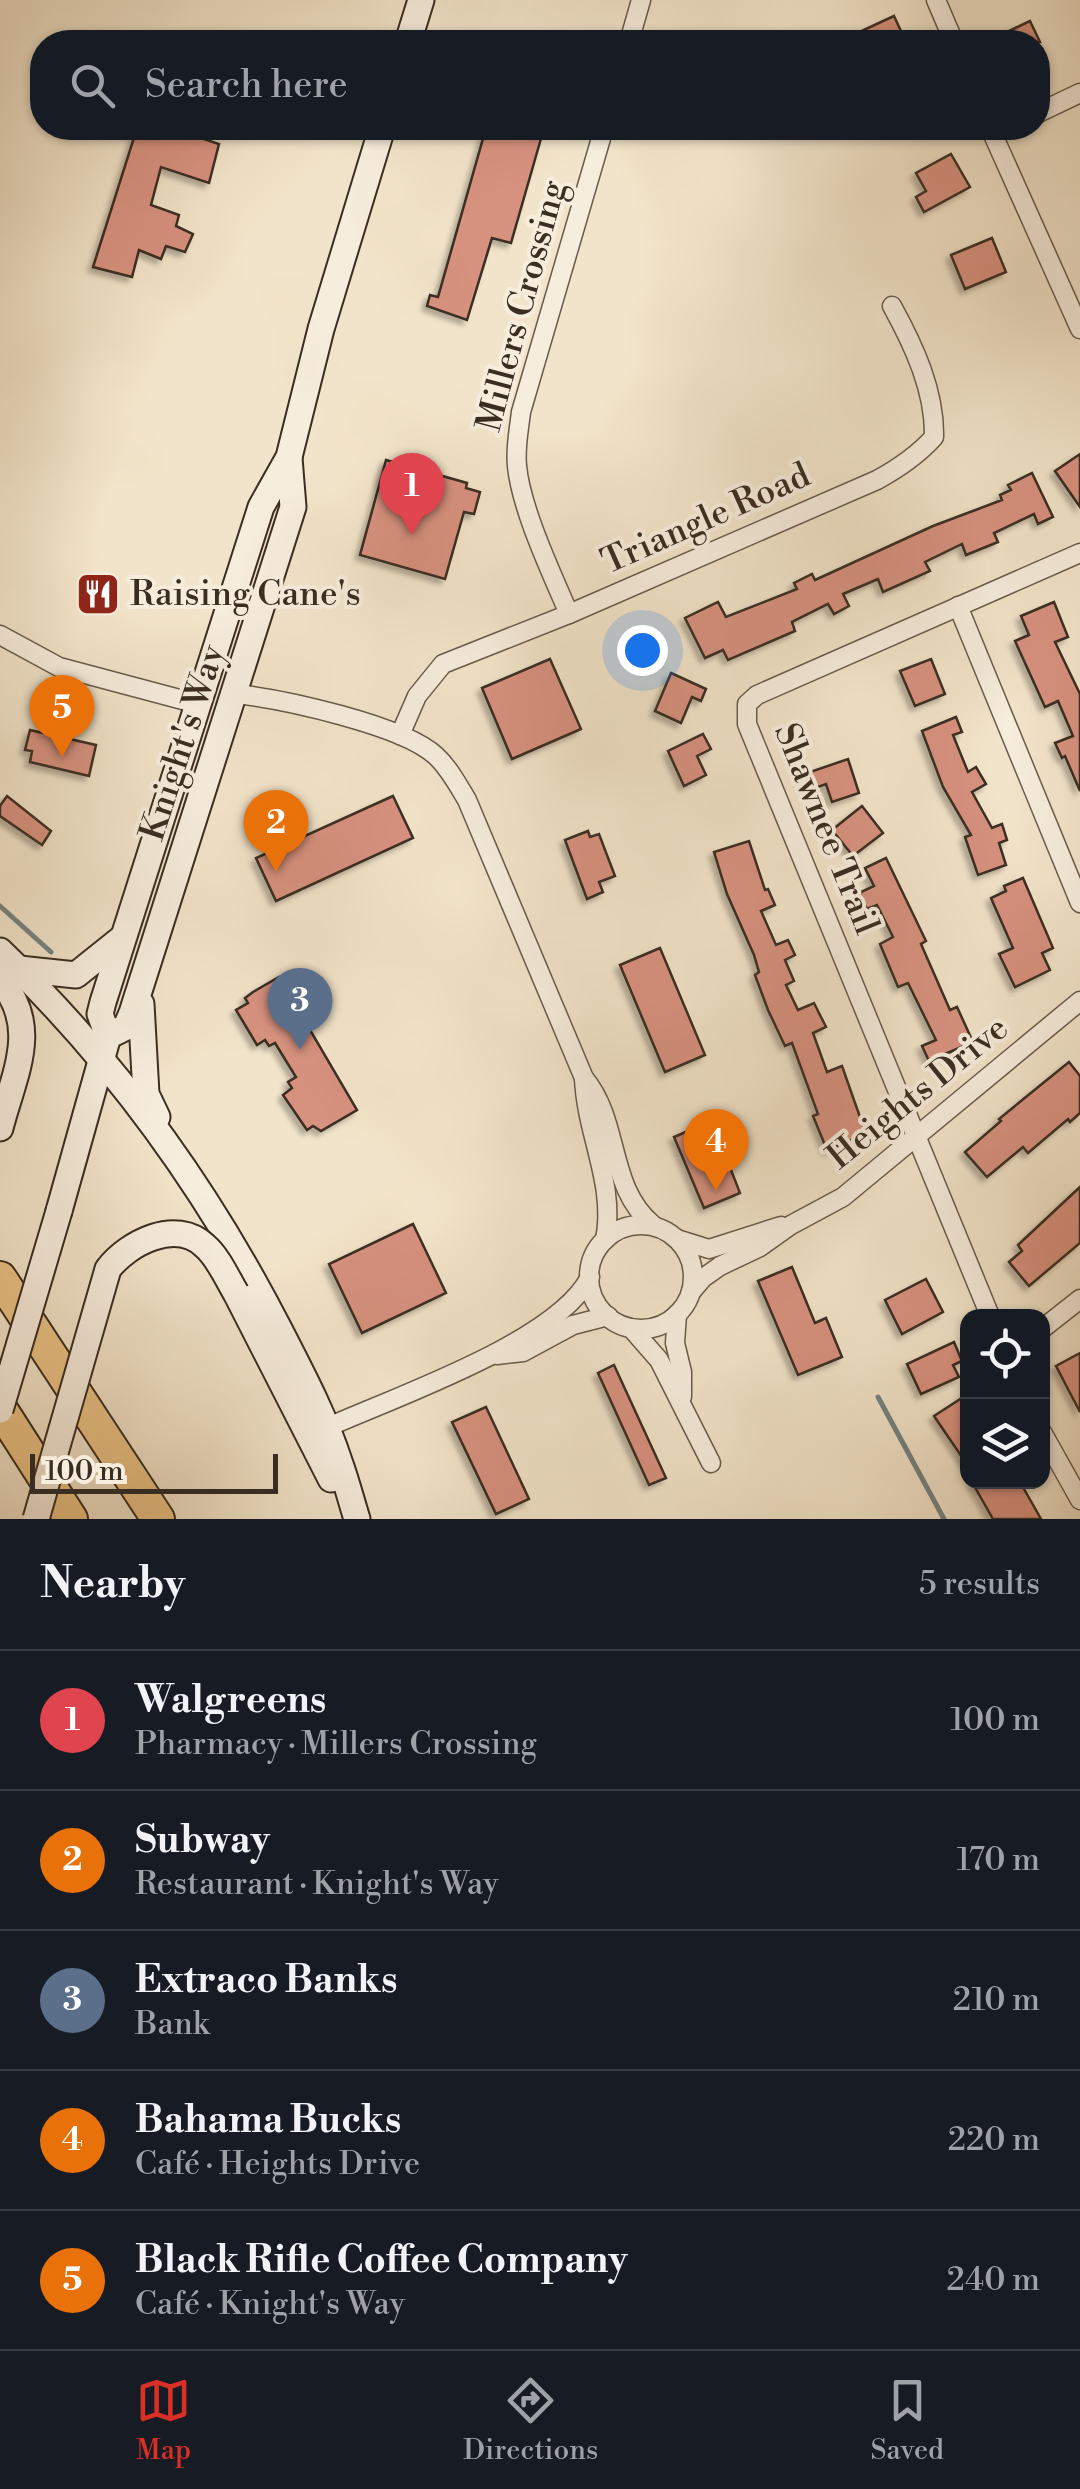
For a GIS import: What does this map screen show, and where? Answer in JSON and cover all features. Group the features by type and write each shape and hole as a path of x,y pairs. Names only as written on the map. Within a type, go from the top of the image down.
{"highway":[{"path":"0,1278 158,1519"},
{"path":"0,1409 72,1519"}],"main road":[{"path":"412,30 421,0"},
{"name":"Knight's Way","path":"0,1409 105,1048 100,1014 261,507 289,457 321,329 378,140"},
{"name":"Knight's Way","path":"105,1048 126,1027 236,694 292,507 289,457"},
{"path":"236,694 228,692 224,684 245,607 239,573"},
{"path":"6,966 76,975 125,936"},
{"path":"6,966 105,1048 243,1261 303,1374 326,1428 355,1519"},
{"path":"0,1128 24,1035 6,966"},
{"path":"141,985 146,1094 171,1149"},
{"path":"36,1519 108,1269 136,1243 167,1234 187,1236 205,1245 236,1292 355,1519"}],"street":[{"path":"632,30 641,0"},
{"path":"936,0 949,30"},
{"path":"1050,107 1080,93"},
{"name":"Millers Crossing","path":"569,614 538,540 517,470 517,442 528,389 601,140"},
{"path":"1001,140 1080,329"},
{"name":"Triangle Road","path":"400,736 417,696 443,664 569,614 877,480 922,450 934,438 931,399 907,332 892,306"},
{"name":"Shawnee Trail","path":"987,1309 747,724 747,704 757,695 1080,552"},
{"path":"958,606 1080,904"},
{"path":"0,635 60,667 198,704"},
{"path":"236,694 329,712 400,736 436,755 450,772 467,800 584,1078 605,1112 626,1192 643,1217 675,1238 710,1249 791,1225"},
{"name":"Heights Drive","path":"791,1225 843,1197 1080,1001"},
{"path":"584,1078 586,1106 610,1208 605,1240 594,1257 590,1277 596,1302 655,1352 711,1464"},
{"path":"631,1328 660,1325 678,1314 710,1272 791,1225"},
{"path":"605,1240 630,1226 654,1226"},
{"path":"675,1238 690,1257 692,1292"},
{"path":"326,1428 492,1356 564,1312 590,1277"},
{"path":"1050,1322 1080,1298"},
{"path":"678,1314 675,1342 682,1372 683,1403"},
{"path":"492,1356 523,1352 573,1326 608,1316"},
{"path":"1050,1446 1080,1500"}],"building":[{"path":"894,16 900,30 864,30"},
{"path":"1030,21 1034,30 1011,30"},
{"path":"133,140 207,140 219,144 209,183 161,167 151,205 179,215 176,226 193,234 185,252 166,246 161,259 139,250 132,277 93,267"},
{"path":"483,140 541,140 511,243 492,238 467,320 427,306 430,295 438,297"},
{"path":"951,154 970,187 924,212 916,197 926,191 916,173"},
{"path":"992,238 1006,272 965,289 951,255"},
{"path":"1080,454 1080,507 1055,471"},
{"path":"386,460 467,483 466,488 480,492 474,514 464,512 445,579 360,555"},
{"path":"1032,473 1053,517 1038,524 1034,514 994,533 998,542 966,555 962,544 925,562 930,571 883,592 878,579 843,594 849,606 834,614 828,604 792,622 795,631 728,660 723,650 705,658 685,618 718,602 726,617 797,589 794,583 812,574 815,580 933,526 1002,500 1000,495 1011,490 1008,485"},
{"path":"1054,602 1068,637 1055,642 1080,694 1080,791 1055,743 1073,736 1058,701 1045,707 1015,641 1029,635 1021,616"},
{"path":"550,659 581,729 512,759 482,688"},
{"path":"931,659 945,694 915,706 900,671"},
{"path":"671,673 706,689 701,701 692,697 681,723 655,711"},
{"path":"956,717 962,732 953,735 968,772 976,767 986,784 972,792 992,828 1002,824 1007,840 999,843 1006,865 978,875 965,837 971,835 943,787 922,731"},
{"path":"30,730 96,745 89,776 30,762 32,751 25,750"},
{"path":"703,734 711,749 697,756 706,775 684,786 668,751"},
{"path":"848,759 859,793 832,802 826,784 815,788 810,772"},
{"path":"7,796 51,831 42,845 0,816 0,806"},
{"path":"393,796 413,838 276,901 256,858"},
{"path":"862,806 883,833 853,856 832,830"},
{"path":"588,831 590,837 599,834 615,876 599,882 603,892 587,899 565,840"},
{"path":"749,841 765,890 768,889 775,905 761,911 776,945 788,940 795,955 785,960 794,981 786,985 798,1010 814,1003 826,1027 813,1033 827,1072 842,1066 866,1134 827,1150 792,1043 785,1046 768,1010 755,975 759,972 754,955 727,894 714,852"},
{"path":"886,858 926,941 921,944 950,1010 957,1007 973,1042 929,1061 922,1046 936,1040 908,983 898,987 880,944 893,937 877,905 867,909 859,893 874,886 865,868"},
{"path":"1023,878 1053,948 1042,953 1050,970 1015,987 999,954 1013,948 991,898 1006,891 1004,886"},
{"path":"660,948 705,1055 665,1072 620,965"},
{"path":"279,977 357,1110 321,1131 313,1126 307,1130 283,1095 292,1088 288,1082 296,1077 275,1043 269,1046 265,1040 257,1045 236,1010 248,1003 245,998"},
{"path":"1069,1062 1080,1076 1080,1113 1028,1153 1023,1147 987,1177 965,1152"},
{"path":"712,1121 740,1193 704,1208 674,1137"},
{"path":"1080,1187 1080,1243 1029,1286 1009,1262 1022,1251 1018,1245"},
{"path":"413,1224 446,1293 362,1333 329,1264"},
{"path":"792,1267 815,1323 826,1318 842,1357 798,1375 758,1281"},
{"path":"926,1279 943,1312 902,1334 885,1300"},
{"path":"954,1342 960,1362 953,1365 959,1377 921,1394 907,1364"},
{"path":"1080,1353 1080,1412 1056,1366"},
{"path":"614,1365 666,1478 649,1485 598,1373"},
{"path":"960,1399 960,1454 934,1416"},
{"path":"486,1407 529,1499 496,1514 452,1422"},
{"path":"976,1489 1024,1489 1041,1519 993,1519"}],"waterway":[{"path":"0,906 51,952"},
{"path":"878,1397 944,1519"}],"place":[{"name":"Walgreens","path":"412,535"},
{"name":"Raising Cane's","path":"98,594"},
{"name":"Black Rifle Coffee Company","path":"62,757"},
{"name":"Subway","path":"276,872"},
{"name":"Extraco Banks","path":"300,1050"},
{"name":"Bahama Bucks","path":"716,1191"}]}
